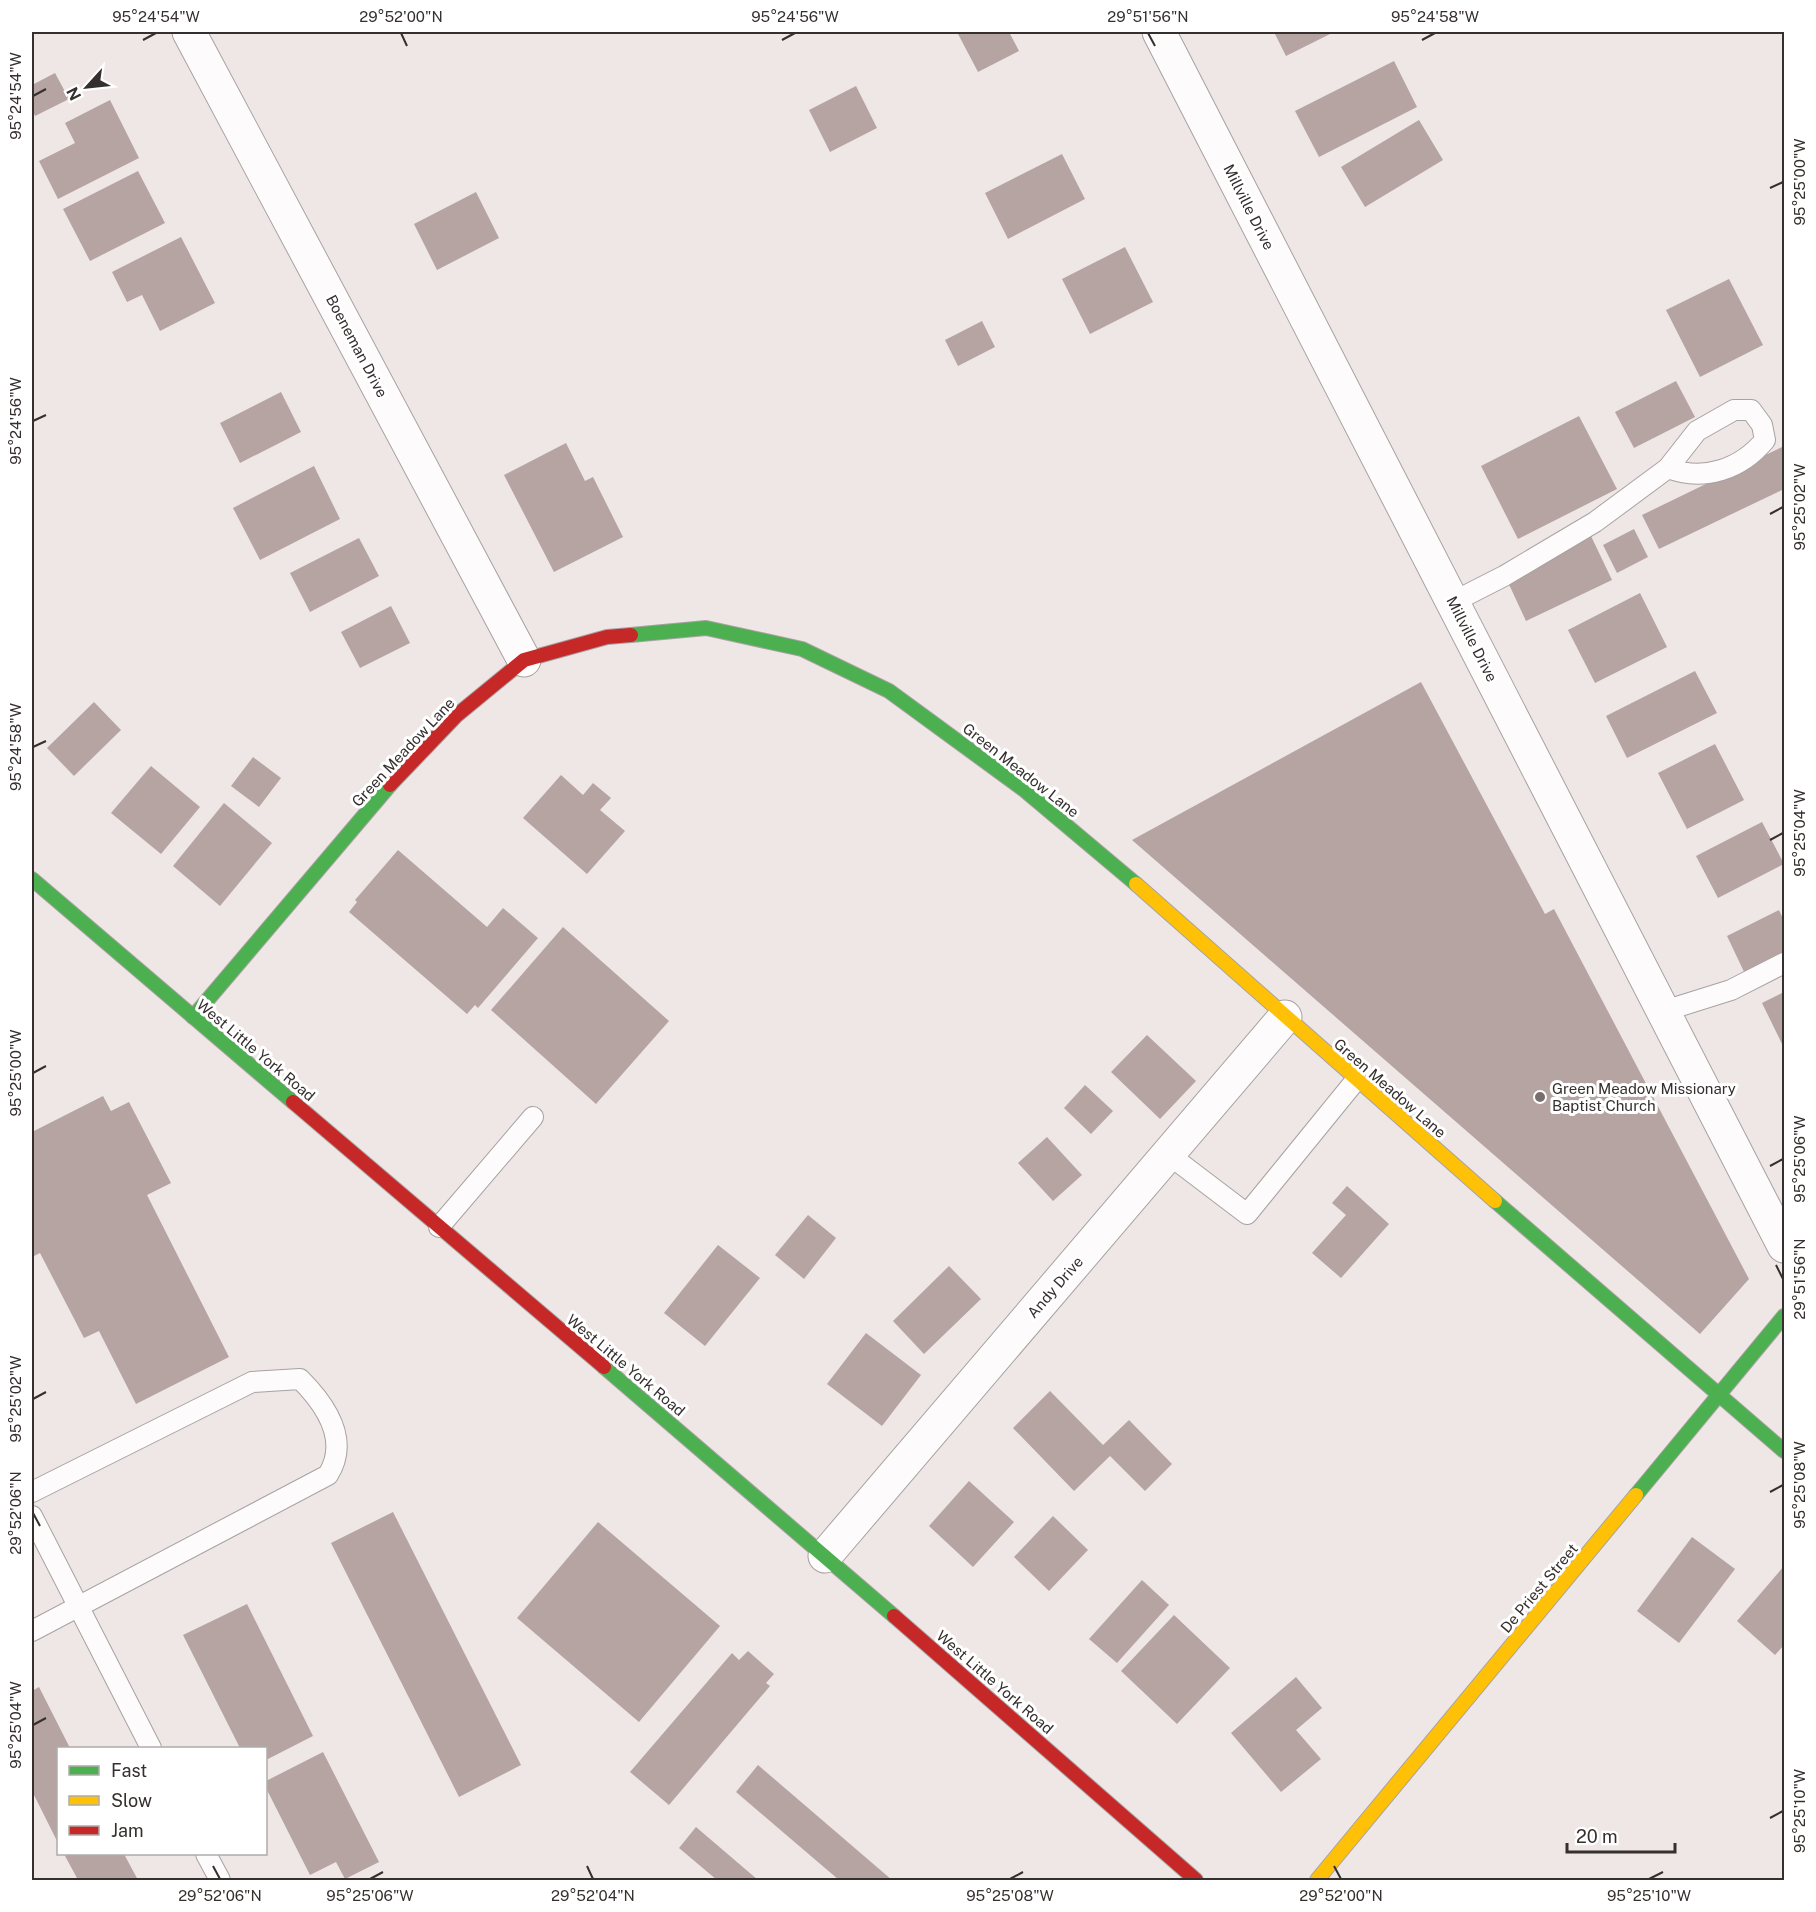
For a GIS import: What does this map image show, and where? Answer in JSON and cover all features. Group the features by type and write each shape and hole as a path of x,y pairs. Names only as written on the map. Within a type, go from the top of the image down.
{"street":[{"name":"Boeneman Drive","path":"189,32 524,660"},
{"name":"Millville Drive","path":"1159,32 1785,1246"},
{"name":"Green Meadow Lane","path":"193,1017 402,771 457,715 524,660 607,637 706,628 802,649 889,691 1023,789 1162,906 1356,1080 1785,1451"},
{"name":"West Little York Road","path":"32,879 825,1556 1196,1881"},
{"name":"Andy Drive","path":"825,1556 1285,1017"},
{"name":"De Priest Street","path":"1317,1881 1785,1316"}],"lane":[{"path":"1453,602 1504,576 1595,522 1668,468 1697,431 1734,410 1751,410 1762,425 1765,440 1753,454 1730,467 1702,476 1684,474 1668,468"},
{"path":"1664,1011 1731,990 1785,963"},
{"path":"1168,1154 1247,1214 1356,1080"},
{"path":"439,1227 533,1117"},
{"path":"32,1492 252,1382 300,1379 314,1393 331,1419 337,1449 335,1464 328,1475 32,1631"},
{"path":"32,1516 150,1747"},
{"path":"207,1855 220,1881"}],"building":[{"path":"957,32 1009,32 1019,51 978,72"},
{"path":"1274,32 1334,32 1286,56"},
{"path":"1394,61 1417,107 1319,157 1295,111"},
{"path":"55,73 69,99 35,116 32,109 32,85"},
{"path":"856,86 877,128 830,152 809,110"},
{"path":"110,100 139,158 58,199 39,161 75,143 65,123"},
{"path":"1419,120 1443,160 1365,207 1341,167"},
{"path":"1062,154 1085,199 1008,239 985,193"},
{"path":"138,171 165,223 90,261 63,209"},
{"path":"476,192 499,238 437,270 414,224"},
{"path":"181,237 215,303 160,331 142,295 127,302 112,272"},
{"path":"1125,247 1153,302 1090,334 1062,279"},
{"path":"1729,279 1763,345 1700,377 1666,310"},
{"path":"982,321 995,347 958,366 945,340"},
{"path":"1676,381 1695,417 1634,448 1615,412"},
{"path":"281,392 301,432 240,463 220,423"},
{"path":"1579,416 1617,489 1518,539 1481,466"},
{"path":"566,443 585,481 593,477 623,537 554,572 504,475"},
{"path":"1784,446 1784,489 1659,549 1642,515"},
{"path":"314,466 340,519 260,560 233,508"},
{"path":"1634,529 1648,557 1617,573 1603,545"},
{"path":"1591,536 1612,580 1526,621 1506,578"},
{"path":"359,538 379,576 310,612 290,573"},
{"path":"1640,593 1667,647 1595,683 1568,630"},
{"path":"391,606 410,643 360,668 341,632"},
{"path":"1695,671 1717,713 1627,758 1606,716"},
{"name":"Green Meadow Missionary Baptist Church","path":"1421,682 1545,914 1554,909 1749,1279 1700,1334 1132,840"},
{"path":"94,702 121,730 74,776 47,748"},
{"path":"1715,744 1744,800 1687,829 1658,773"},
{"path":"253,757 281,778 259,807 231,786"},
{"path":"151,766 200,807 161,854 111,813"},
{"path":"561,775 583,795 593,783 611,798 600,810 625,831 587,874 523,818"},
{"path":"224,803 272,843 220,906 173,866"},
{"path":"1762,822 1784,864 1718,898 1696,856"},
{"path":"398,850 487,927 503,908 538,938 478,1008 475,1005 467,1014 349,912 357,902 355,900"},
{"path":"1779,910 1784,921 1784,958 1746,976 1727,936"},
{"path":"563,927 669,1021 596,1104 491,1010"},
{"path":"1784,992 1784,1048 1762,1003"},
{"path":"1147,1035 1196,1081 1160,1119 1111,1072"},
{"path":"1085,1085 1113,1111 1091,1134 1064,1108"},
{"path":"103,1096 111,1111 129,1102 171,1183 147,1195 229,1357 136,1404 99,1331 84,1338 40,1253 32,1257 32,1132"},
{"path":"1047,1137 1082,1175 1053,1201 1018,1163"},
{"path":"1347,1186 1389,1224 1341,1278 1312,1253 1346,1215 1332,1203"},
{"path":"808,1215 836,1238 804,1279 775,1255"},
{"path":"718,1245 760,1278 705,1346 664,1313"},
{"path":"949,1266 981,1299 924,1354 893,1321"},
{"path":"866,1333 921,1375 882,1426 827,1384"},
{"path":"1050,1391 1103,1445 1129,1420 1172,1464 1145,1491 1110,1456 1074,1491 1013,1428"},
{"path":"969,1481 1014,1522 973,1567 929,1526"},
{"path":"393,1512 521,1765 459,1797 331,1543"},
{"path":"1053,1516 1088,1550 1049,1591 1014,1557"},
{"path":"598,1522 720,1626 639,1722 517,1618"},
{"path":"1692,1537 1735,1569 1679,1643 1637,1611"},
{"path":"1784,1566 1784,1645 1775,1655 1737,1621"},
{"path":"1142,1580 1169,1605 1117,1663 1089,1639"},
{"path":"247,1604 313,1736 267,1759 267,1747 239,1747 183,1635"},
{"path":"1174,1615 1230,1668 1177,1724 1121,1671"},
{"path":"748,1651 774,1674 766,1683 770,1686 669,1805 630,1772 732,1653 739,1660"},
{"path":"1296,1677 1322,1708 1296,1730 1321,1759 1281,1792 1231,1733"},
{"path":"39,1687 69,1747 57,1747 57,1841 34,1795 32,1796 32,1691"},
{"path":"323,1752 379,1862 345,1879 336,1862 310,1875 267,1790 267,1780"},
{"path":"758,1765 892,1880 839,1880 736,1792"},
{"path":"696,1827 758,1880 717,1880 679,1848"},
{"path":"65,1855 125,1855 138,1880 78,1880"}],"traffic: fast":[{"path":"631,635 706,628 802,649 889,691 1023,789 1136,884"},
{"path":"193,1017 390,785"},
{"path":"32,879 293,1102"},
{"path":"1495,1201 1784,1451"},
{"path":"1636,1495 1784,1316"},
{"path":"604,1367 894,1616"}],"traffic: slow":[{"path":"1136,884 1495,1201"},
{"path":"1317,1880 1636,1495"}],"traffic: jam":[{"path":"390,785 457,715 524,660 607,637 631,635"},
{"path":"293,1102 604,1367"},
{"path":"894,1616 1196,1880"}],"place":[{"name":"Green Meadow Missionary Baptist Church","path":"1540,1097"}]}
